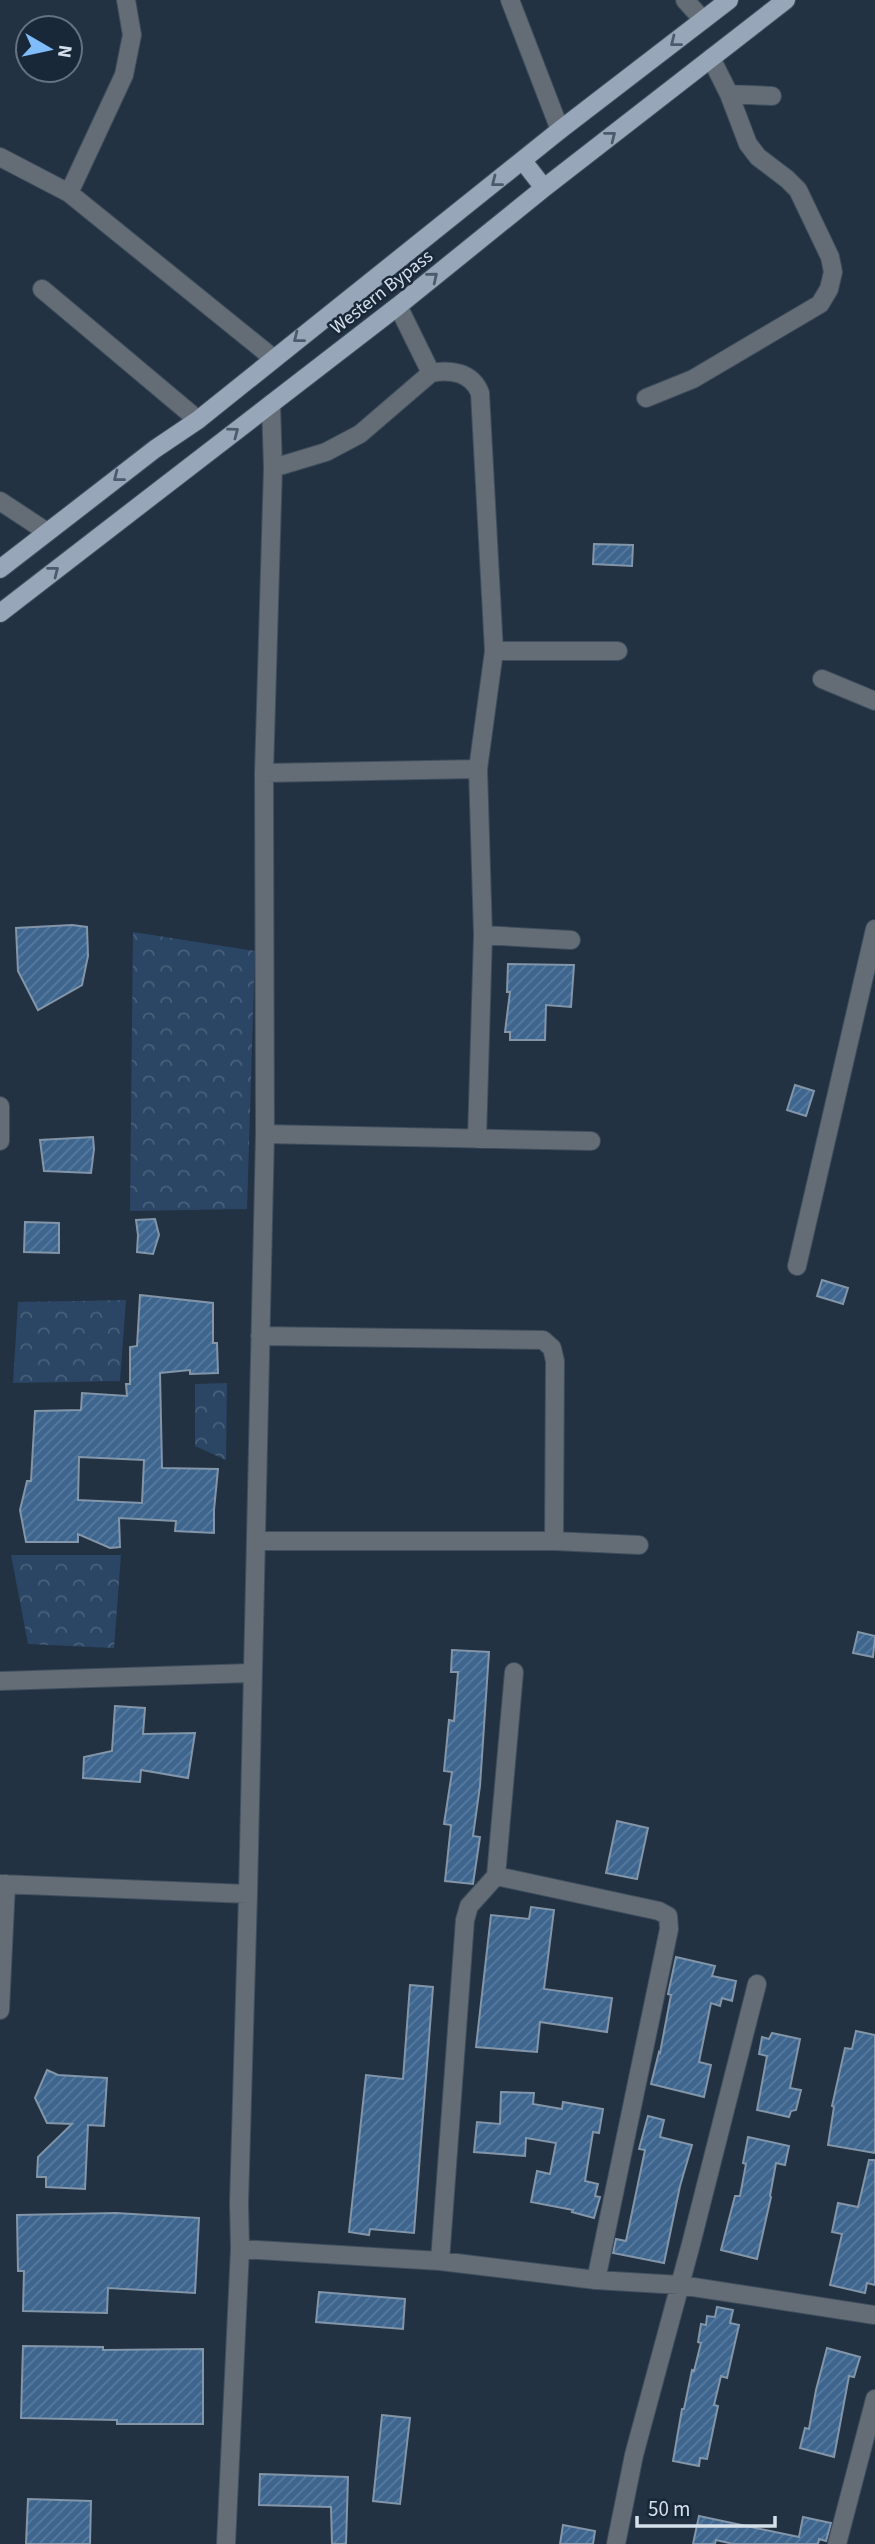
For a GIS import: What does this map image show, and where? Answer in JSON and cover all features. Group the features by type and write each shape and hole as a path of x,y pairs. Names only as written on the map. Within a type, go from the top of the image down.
{"main road":[{"name":"Western Bypass","path":"0,569 155,449 198,420 561,130 729,0"},
{"name":"Western Bypass","path":"0,612 398,306 544,188 786,0"},
{"path":"523,161 544,188"}],"street":[{"path":"69,193 124,75 132,35 126,0"},
{"path":"510,0 561,130"},
{"path":"685,0 703,20"},
{"path":"646,398 693,379 820,304 829,289 833,272 830,257 798,190 758,157 748,144 729,94 711,58"},
{"path":"729,94 772,96"},
{"path":"0,157 69,193 273,358"},
{"path":"42,289 198,420"},
{"path":"398,306 430,373"},
{"path":"273,468 326,452 360,434 430,373 443,370 469,377 477,384 480,393 494,651 478,769 483,934 477,1139"},
{"path":"226,2544 240,2249 265,1134 264,773 273,468 271,404"},
{"path":"0,501 47,532"},
{"path":"494,651 618,651"},
{"path":"822,679 875,701"},
{"path":"264,773 478,769"},
{"path":"797,1266 875,929"},
{"path":"483,934 570,940"},
{"path":"0,1105 0,1141"},
{"path":"265,1134 591,1141"},
{"path":"260,1336 543,1340 552,1348 555,1361 554,1541"},
{"path":"256,1541 554,1541 639,1545"},
{"path":"440,2261 465,1920 469,1906 496,1876 514,1672"},
{"path":"0,1681 251,1673"},
{"path":"496,1876 659,1911 668,1916 669,1929 596,2280"},
{"path":"0,2010 3,1884 248,1894"},
{"path":"616,2544 634,2455 757,1984"},
{"path":"240,2249 440,2261 596,2280 680,2286 875,2315"},
{"path":"837,2544 875,2399"}],"green space":[{"path":"133,932 255,951 247,1209 130,1211"},
{"path":"126,1300 120,1381 13,1383 18,1302"},
{"path":"227,1383 226,1460 195,1446 195,1384"},
{"path":"11,1555 121,1555 114,1648 28,1644"}],"building":[{"path":"594,544 633,545 632,566 593,564"},
{"path":"72,925 87,927 88,956 82,985 38,1010 18,971 16,928"},
{"path":"508,964 574,965 571,1007 546,1005 545,1040 510,1040 510,1032 505,1032 510,992 507,992"},
{"path":"795,1085 814,1091 806,1116 787,1110"},
{"path":"93,1137 91,1173 44,1171 40,1140"},
{"path":"155,1219 159,1235 153,1254 137,1252 136,1220"},
{"path":"25,1222 59,1223 59,1253 24,1252"},
{"path":"822,1280 848,1288 843,1304 817,1296"},
{"path":"140,1295 213,1303 213,1343 217,1343 218,1373 190,1374 190,1370 160,1373 162,1468 218,1469 214,1533 175,1531 176,1521 119,1518 120,1547 110,1548 78,1534 78,1542 26,1542 20,1510 27,1481 31,1481 35,1411 81,1410 82,1393 127,1396 126,1384 130,1384 130,1347 137,1346","holes":["79,1457 144,1460 142,1503 78,1500"]},
{"path":"858,1632 875,1636 873,1657 853,1653"},
{"path":"452,1650 489,1652 480,1786 473,1836 480,1837 473,1884 445,1881 451,1825 444,1824 452,1772 444,1771 449,1720 454,1721 458,1672 451,1672"},
{"path":"115,1706 145,1708 143,1734 195,1733 188,1778 141,1770 140,1782 83,1778 84,1757 112,1751"},
{"path":"617,1821 648,1828 637,1879 606,1873"},
{"path":"531,1907 554,1910 544,1989 612,1998 607,2032 540,2022 537,2052 476,2047 491,1915 529,1919"},
{"path":"676,1957 715,1966 712,1976 736,1981 732,2001 722,1998 720,2006 711,2003 699,2062 711,2065 704,2097 651,2084 660,2053"},
{"path":"410,1985 433,1987 414,2233 370,2229 369,2235 349,2232 366,2075 403,2079"},
{"path":"856,2031 875,2035 875,2153 828,2145 832,2106 845,2048 852,2049"},
{"path":"772,2033 800,2039 790,2088 801,2090 796,2110 791,2111 789,2117 757,2110 767,2056 759,2054 762,2037 769,2039"},
{"path":"47,2070 58,2075 107,2078 104,2126 88,2125 85,2189 46,2187 46,2177 37,2177 38,2157 72,2124 47,2123 35,2098"},
{"path":"501,2092 534,2093 533,2104 562,2109 563,2102 603,2109 599,2133 593,2132 585,2181 598,2184 595,2196 600,2197 594,2218 572,2212 573,2210 531,2202 537,2171 550,2174 556,2143 526,2138 525,2156 474,2152 477,2122 500,2124"},
{"path":"648,2116 664,2120 660,2137 692,2145 680,2186 664,2263 613,2253 616,2239 626,2241 645,2150 639,2149"},
{"path":"748,2137 789,2146 785,2165 776,2163 757,2259 721,2250 735,2196 740,2196"},
{"path":"869,2160 875,2160 875,2285 867,2283 865,2293 830,2285 842,2234 832,2232 838,2203 858,2207"},
{"path":"116,2213 199,2218 195,2293 108,2288 107,2313 23,2311 24,2271 18,2271 17,2215"},
{"path":"319,2292 405,2299 403,2329 316,2322"},
{"path":"717,2307 733,2310 730,2323 739,2325 727,2378 721,2376 714,2405 718,2406 707,2459 700,2458 699,2466 673,2461 682,2409 701,2343 698,2342 701,2324 706,2325 707,2316 715,2317"},
{"path":"23,2346 103,2347 103,2350 203,2349 203,2424 117,2424 117,2420 21,2418"},
{"path":"827,2348 860,2357 854,2377 849,2376 834,2457 800,2448 805,2428 809,2429"},
{"path":"382,2415 410,2418 400,2504 373,2501"},
{"path":"260,2474 348,2477 346,2544 332,2544 331,2507 259,2505"},
{"path":"28,2499 91,2501 90,2544 26,2544"},
{"path":"699,2516 799,2537 803,2517 831,2523 826,2541 819,2539 818,2544 733,2544 716,2540 715,2544 693,2544"},
{"path":"563,2525 595,2531 593,2544 560,2544"}]}
